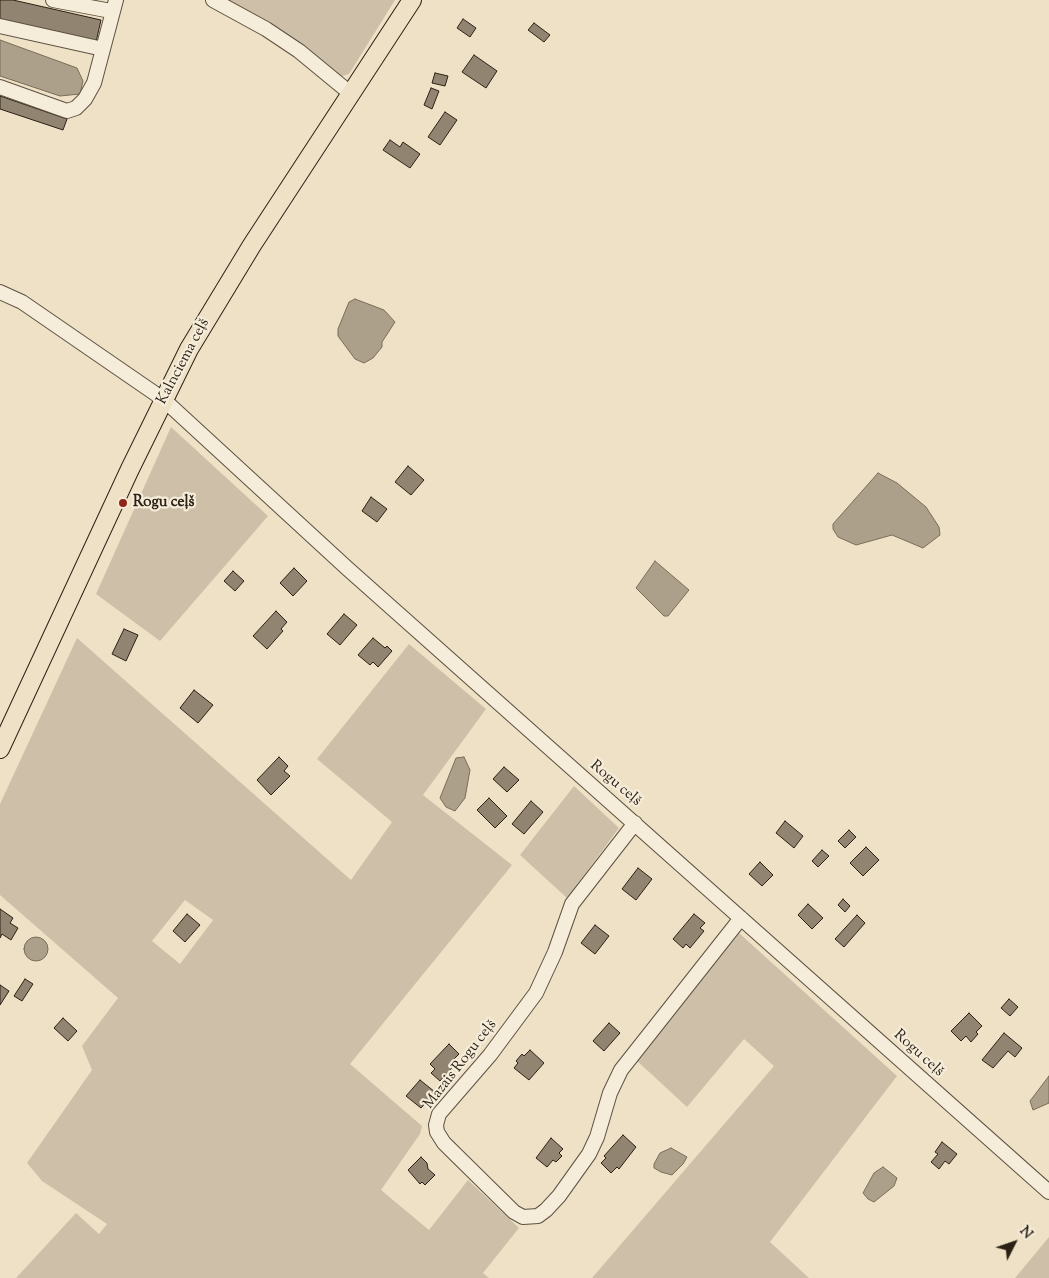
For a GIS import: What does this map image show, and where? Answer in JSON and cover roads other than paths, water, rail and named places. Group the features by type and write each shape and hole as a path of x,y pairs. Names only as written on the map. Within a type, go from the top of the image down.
{"main road":[{"name":"Kalnciema ceļš","path":"0,750 163,399 217,301 412,0"}],"street":[{"path":"0,87 67,111 76,108 85,99 94,82 113,6 53,0"},
{"path":"214,0 266,29 299,51 350,93"},
{"path":"0,26 103,49"},
{"name":"Rogu ceļš","path":"0,292 22,302 163,399 348,569 1049,1192"},
{"name":"Mazais Rogu ceļš","path":"635,823 572,904 548,968 536,993 490,1055 439,1114 436,1125 437,1132 444,1143 514,1212 523,1217 538,1216 546,1210 570,1181 590,1154 598,1137 610,1093 621,1070 740,918"}],"place":[{"name":"Rogu ceļš","path":"123,503"}]}
